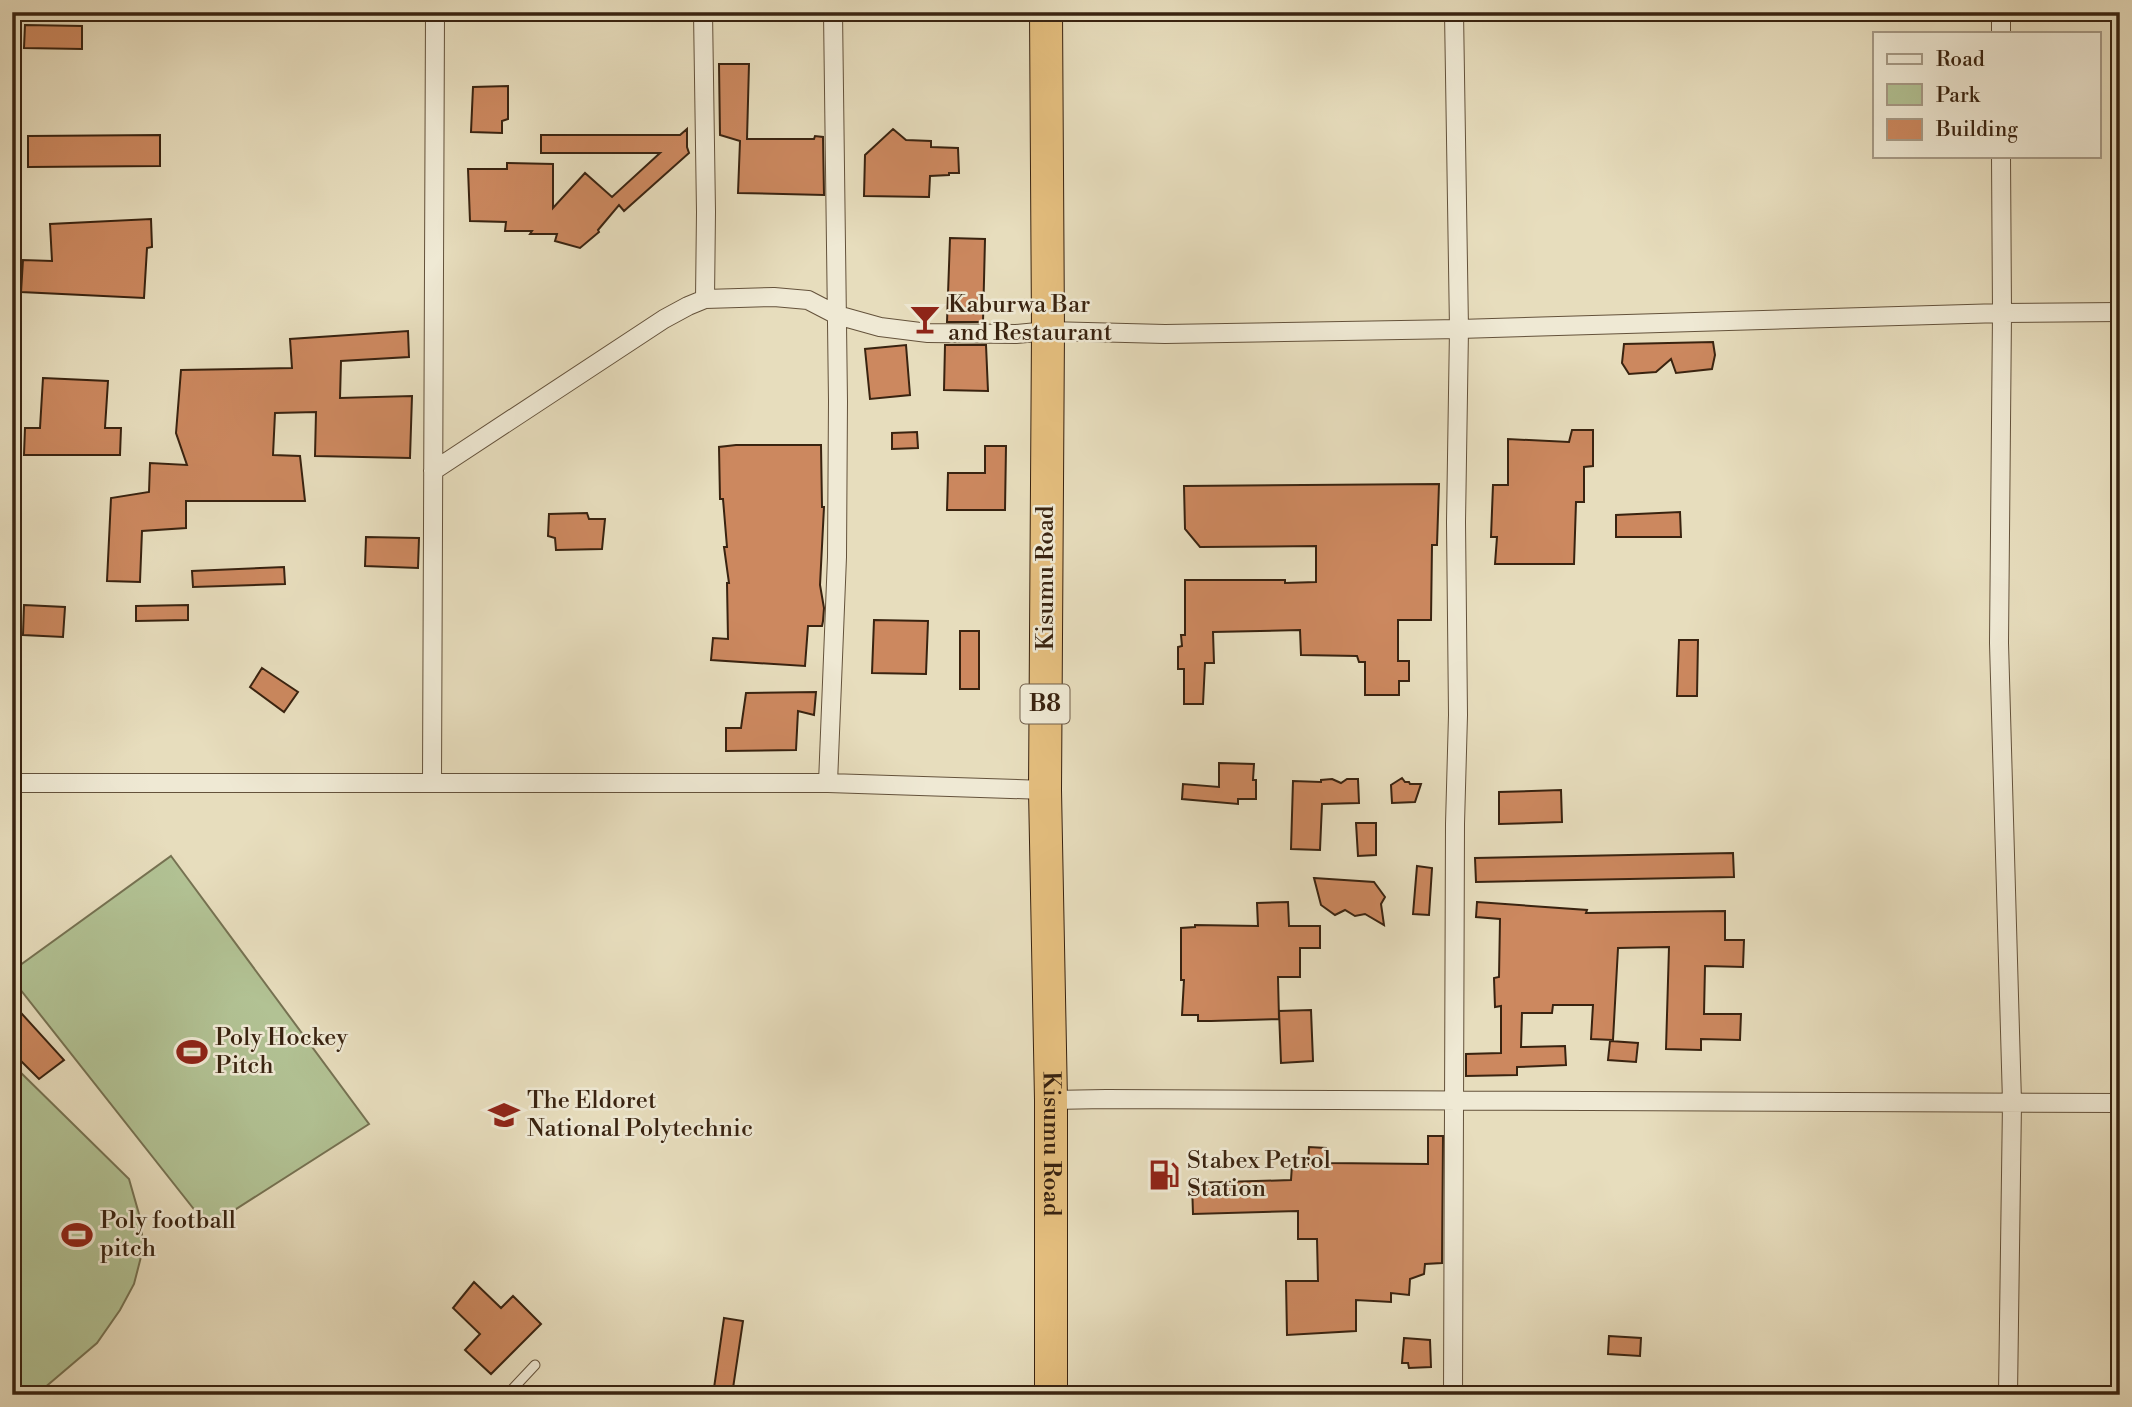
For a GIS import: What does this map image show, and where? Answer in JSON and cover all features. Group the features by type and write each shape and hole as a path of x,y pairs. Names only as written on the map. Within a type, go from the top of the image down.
{"highway":[{"name":"Kisumu Road","path":"1046,12 1048,331 1045,790 1051,1100 1051,1395"}],"street":[{"path":"432,782 435,12"},
{"path":"703,12 705,299"},
{"path":"828,783 837,557 833,12"},
{"path":"1453,1395 1459,329 1454,12"},
{"path":"2001,12 2001,32"},
{"path":"2001,158 1999,643 2012,1102 2008,1395"},
{"path":"433,471 664,319 705,299 790,297 808,300 837,315 880,327 928,333 1016,334 1048,331 1165,334 1459,329 2120,312"},
{"path":"12,783 828,783 1045,790"},
{"path":"1051,1100 1106,1098 2120,1103"}],"lane":[{"path":"507,1395 535,1365"}],"green space":[{"name":"Poly Hockey Pitch","path":"171,856 369,1124 208,1227 12,979 12,971"},
{"name":"Poly football pitch","path":"12,1064 129,1179 141,1221 143,1249 134,1284 120,1310 97,1343 36,1395 12,1395"}],"building":[{"path":"25,25 82,26 82,49 24,48"},
{"path":"719,64 749,64 747,139 823,137 824,195 738,193 740,141 720,135"},
{"path":"508,86 508,119 502,121 502,133 471,132 473,87"},
{"path":"687,129 689,153 624,211 619,205 599,232 580,248 555,241 557,234 505,231 506,222 470,221 468,169 507,169 507,163 553,164 553,208 585,173 612,197 660,153 541,153 541,135 680,135"},
{"path":"893,129 906,140 931,141 931,147 958,148 959,173 930,176 929,197 864,196 865,155"},
{"path":"160,135 160,166 28,167 28,136"},
{"path":"151,219 152,247 147,248 144,298 21,292 23,260 52,261 50,224"},
{"path":"950,238 985,239 983,322 947,322"},
{"path":"408,331 409,357 341,361 340,398 412,396 410,458 315,456 316,412 275,413 273,455 300,456 305,501 186,501 186,528 142,531 140,582 107,581 111,498 149,492 150,463 187,465 176,433 181,370 292,368 290,339"},
{"path":"1713,342 1715,355 1712,369 1676,373 1671,359 1656,372 1629,374 1622,363 1624,344"},
{"path":"906,345 910,395 870,399 865,349"},
{"path":"945,345 986,345 988,391 944,390"},
{"path":"43,378 108,381 105,428 121,428 120,455 24,455 25,428 40,428"},
{"path":"1572,430 1593,430 1593,466 1584,467 1584,502 1576,502 1574,564 1495,564 1497,537 1491,537 1493,485 1508,485 1508,439 1569,442"},
{"path":"917,432 918,448 892,449 892,433"},
{"path":"821,445 824,507 820,585 824,608 822,626 808,626 805,666 711,660 713,638 728,639 729,583 724,547 727,547 723,499 720,499 719,447"},
{"path":"985,446 1006,446 1005,510 947,510 948,473 985,473"},
{"path":"1439,484 1437,545 1432,545 1431,620 1398,620 1398,661 1409,661 1409,681 1399,681 1399,695 1365,695 1365,662 1359,662 1357,656 1301,655 1300,630 1213,632 1214,663 1205,663 1203,704 1184,704 1184,669 1178,669 1178,647 1182,646 1181,635 1185,635 1185,580 1316,582 1316,546 1200,547 1185,529 1184,486"},
{"path":"1680,512 1681,537 1616,537 1616,515"},
{"path":"587,513 589,519 605,519 602,549 556,550 555,538 548,536 549,514"},
{"path":"366,537 419,538 418,568 365,566"},
{"path":"284,567 285,584 193,587 192,571"},
{"path":"24,605 65,607 63,637 23,635"},
{"path":"188,605 188,620 136,621 136,606"},
{"path":"874,620 928,621 926,674 872,673"},
{"path":"960,631 979,631 979,689 960,689"},
{"path":"1679,640 1698,640 1697,696 1677,696"},
{"path":"262,668 298,692 284,712 250,687"},
{"path":"816,692 814,715 798,711 796,750 726,751 726,728 741,728 746,693"},
{"path":"1219,763 1254,764 1256,799 1238,799 1238,804 1182,799 1183,784 1219,787"},
{"path":"1402,778 1410,784 1421,784 1415,802 1392,803 1391,785"},
{"path":"1332,779 1341,783 1347,779 1358,779 1359,803 1322,804 1320,850 1291,849 1293,781 1321,782"},
{"path":"1561,790 1562,822 1499,824 1499,792"},
{"path":"1356,823 1376,823 1376,855 1358,856"},
{"path":"1733,853 1734,877 1476,882 1475,858"},
{"path":"1417,866 1432,868 1429,915 1413,914"},
{"path":"1314,878 1374,882 1385,897 1381,904 1384,925 1365,914 1355,916 1345,910 1335,915 1321,905"},
{"path":"1288,902 1289,926 1320,926 1320,948 1300,948 1300,977 1278,977 1279,1019 1198,1021 1198,1015 1182,1015 1184,980 1181,980 1181,928 1195,925 1258,926 1257,903"},
{"path":"1477,902 1587,910 1586,913 1725,911 1725,940 1744,940 1743,967 1705,966 1704,1014 1741,1014 1740,1040 1701,1039 1701,1050 1666,1049 1669,947 1618,948 1613,1040 1591,1039 1593,1005 1553,1005 1552,1013 1522,1013 1521,1047 1565,1046 1566,1065 1517,1067 1517,1075 1466,1076 1466,1054 1501,1053 1501,1006 1495,1007 1494,978 1499,977 1500,919 1476,917"},
{"path":"12,1003 64,1060 39,1079 12,1052"},
{"path":"1311,1010 1313,1061 1281,1063 1279,1011"},
{"path":"1610,1041 1638,1043 1636,1062 1608,1060"},
{"path":"1428,1136 1443,1136 1442,1263 1425,1264 1424,1274 1410,1279 1409,1295 1391,1293 1391,1302 1356,1300 1356,1331 1287,1335 1286,1281 1318,1281 1317,1239 1298,1239 1298,1211 1193,1214 1192,1183 1291,1180 1292,1165 1308,1166 1309,1147 1326,1148 1326,1163 1428,1164"},
{"path":"474,1282 501,1308 513,1296 541,1324 491,1374 465,1350 480,1334 453,1308"},
{"path":"724,1318 743,1321 732,1395 713,1395"},
{"path":"1609,1336 1641,1338 1640,1356 1608,1354"},
{"path":"1404,1338 1430,1340 1431,1367 1409,1368 1408,1363 1402,1363"}],"place":[{"name":"Kaburwa Bar and Restaurant","path":"925,319"},
{"name":"Poly Hockey Pitch","path":"192,1052"},
{"name":"The Eldoret National Polytechnic","path":"504,1115"},
{"name":"Stabex Petrol Station","path":"1164,1175"},
{"name":"Poly football pitch","path":"77,1235"}]}
